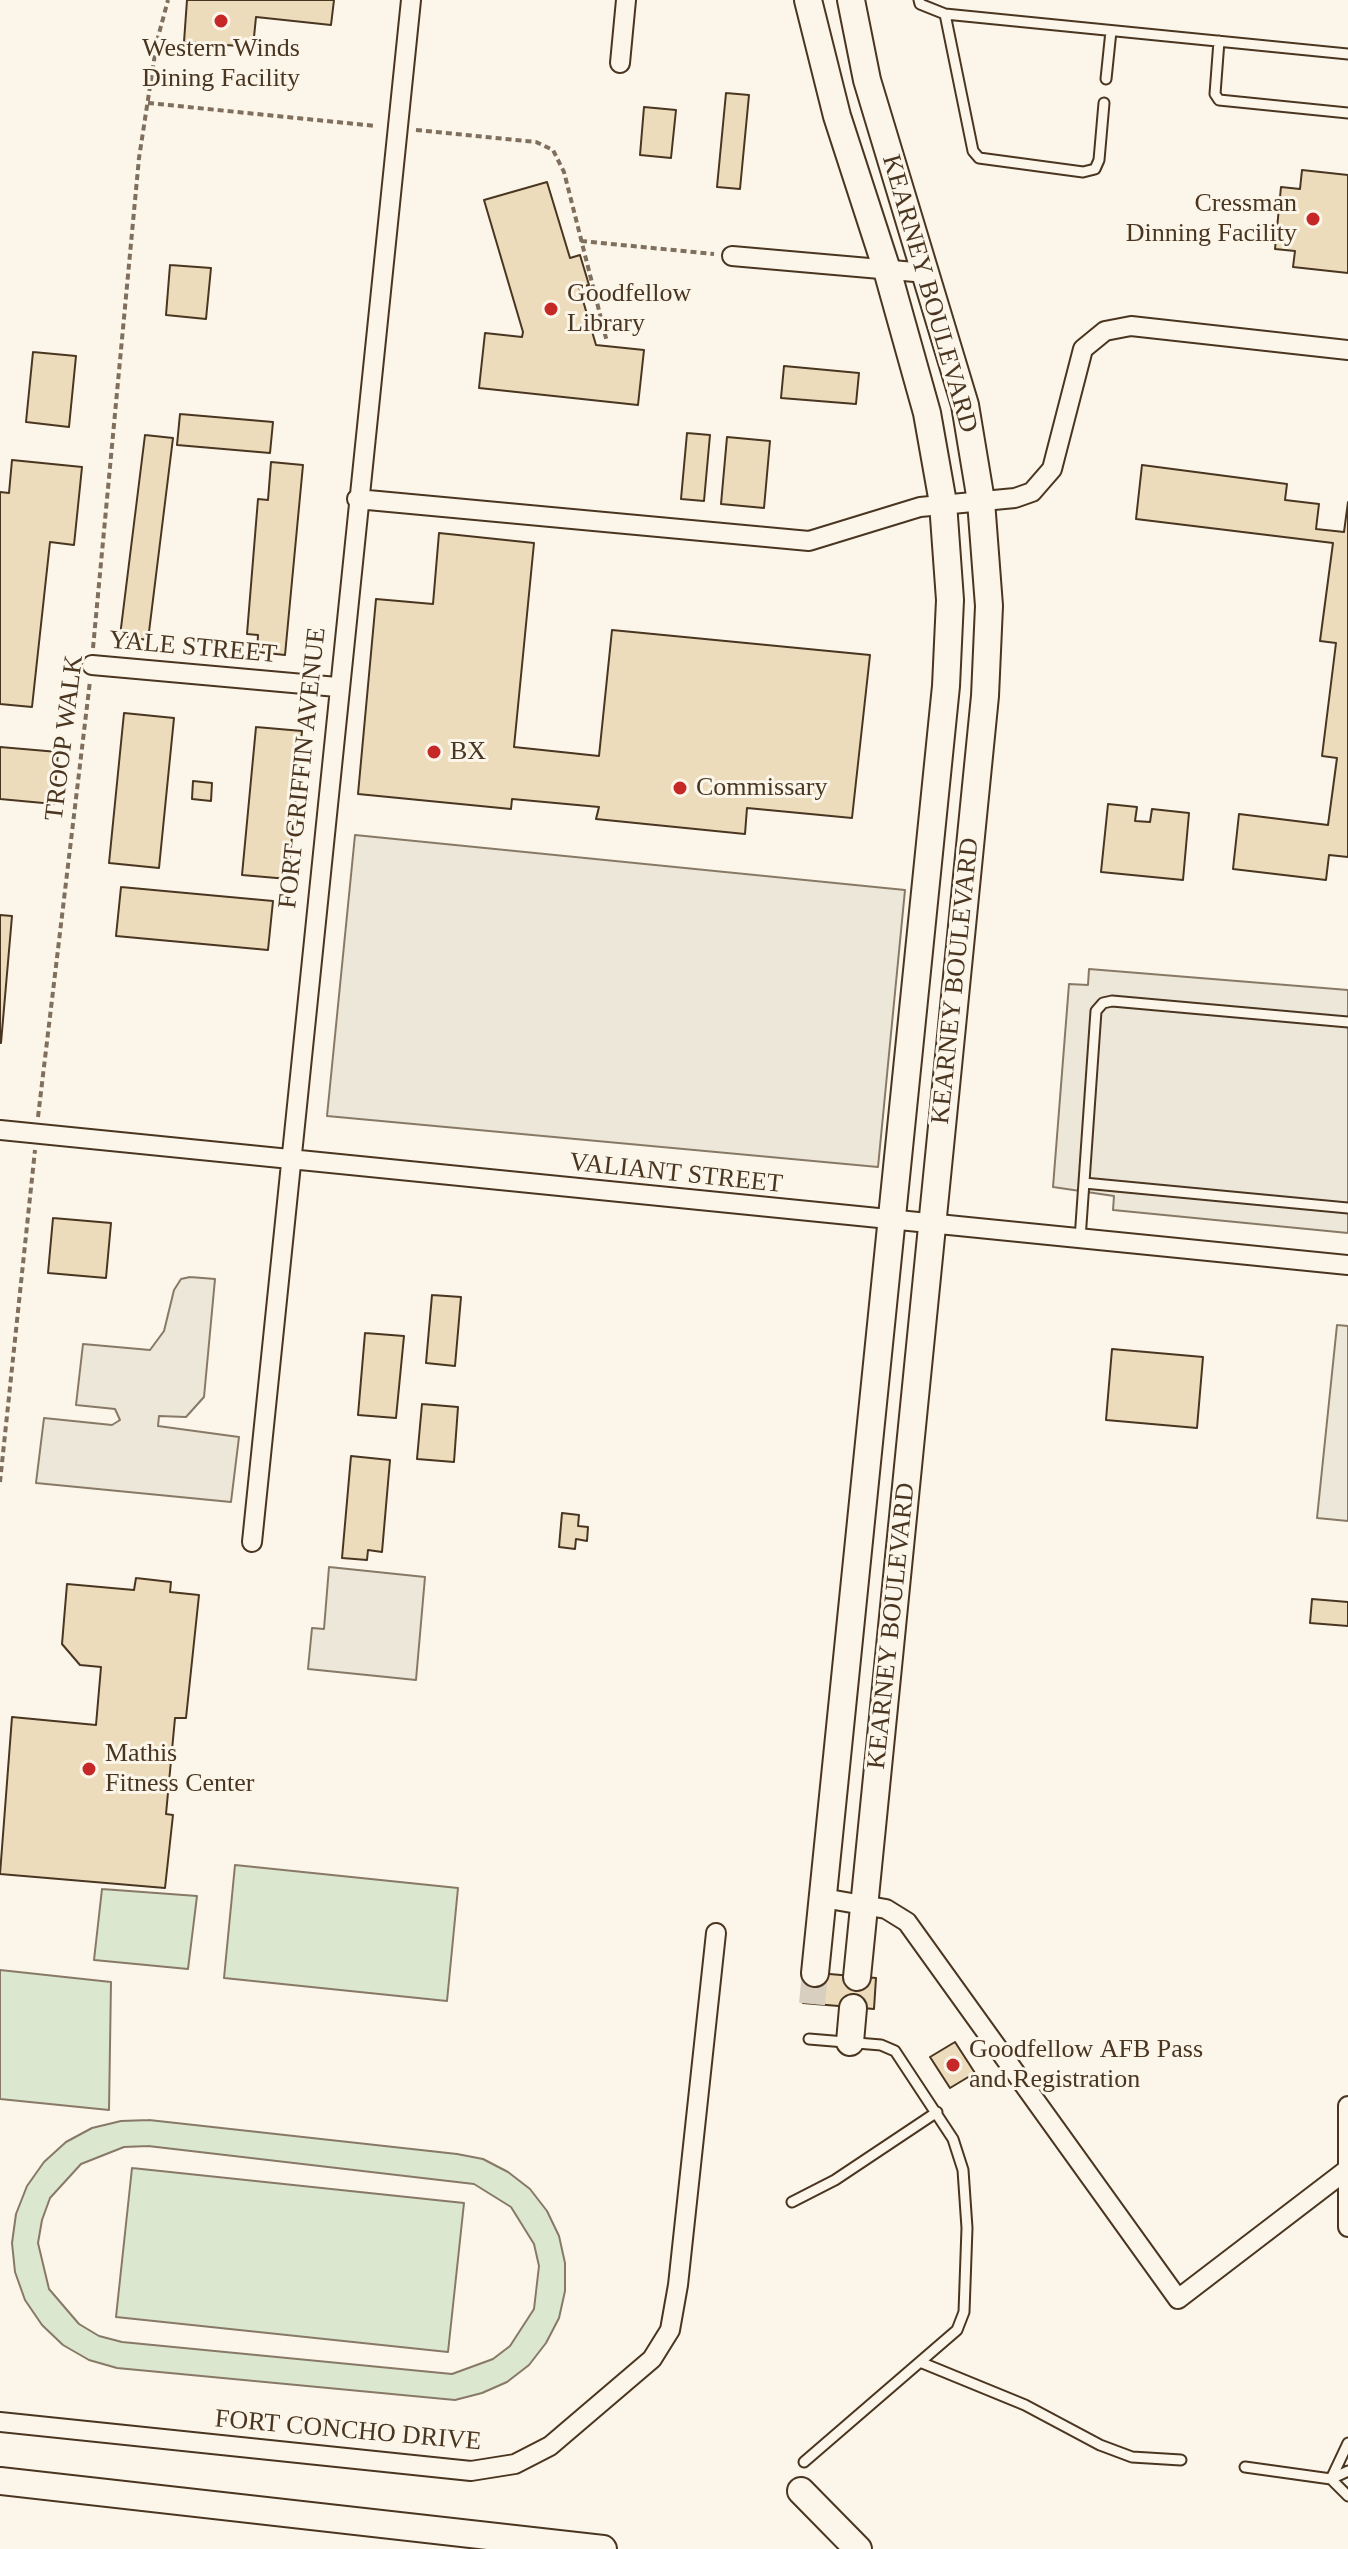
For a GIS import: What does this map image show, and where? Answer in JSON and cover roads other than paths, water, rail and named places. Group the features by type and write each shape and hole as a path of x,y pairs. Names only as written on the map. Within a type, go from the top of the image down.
{"street":[{"name":"FORT GRIFFIN AVENUE","path":"252,1542 337,687 411,0"},
{"path":"620,63 626,0"},
{"name":"KEARNEY BOULEVARD","path":"808,0 837,116 921,388 943,503 949,646 815,1973"},
{"name":"KEARNEY BOULEVARD","path":"851,0 867,80 965,405 981,501 989,606 986,684 857,1977"},
{"path":"732,256 926,273"},
{"path":"357,499 794,542 826,538 896,514 943,503 1015,498 1043,483 1052,469 1083,349 1105,331 1131,326 1348,350"},
{"name":"YALE STREET","path":"92,665 337,687"},
{"name":"VALIANT STREET","path":"0,1130 1348,1265"},
{"path":"823,1898 865,1903 886,1909 907,1922 1178,2299 1347,2169"},
{"name":"FORT CONCHO DRIVE","path":"0,2422 471,2471 515,2464 550,2446 646,2365 662,2347 670,2330 678,2285 716,1933"},
{"path":"850,2042 853,2008"},
{"path":"1348,2106 1348,2227"},
{"path":"0,2481 603,2549"},
{"path":"801,2491 858,2549"}],"lane":[{"path":"919,0 920,4 945,14 1348,54"},
{"path":"945,14 973,151 979,158 1083,172 1095,169 1099,160 1104,103"},
{"path":"1106,79 1111,31"},
{"path":"1219,41 1215,94 1219,100 1348,113"},
{"path":"1080,1239 1096,1011 1103,1003 1112,1001 1348,1022"},
{"path":"1084,1183 1348,1208"},
{"path":"804,2462 957,2330 964,2312 967,2228 963,2170 953,2139 895,2051 881,2045 809,2039"},
{"path":"792,2202 835,2180 937,2112"},
{"path":"920,2362 1025,2405 1110,2449 1132,2457 1181,2460"},
{"path":"1331,2479 1348,2443"},
{"path":"1245,2467 1331,2479 1348,2471"},
{"path":"1331,2479 1348,2496"}],"tunnel":[{"path":"812,2004 815,1973"}],"place":[{"name":"Western Winds Dining Facility","path":"221,21"},
{"name":"Cressman Dinning Facility","path":"1313,219"},
{"name":"Goodfellow Library","path":"551,309"},
{"name":"BX","path":"434,752"},
{"name":"Commissary","path":"680,788"},
{"name":"Mathis Fitness Center","path":"89,1769"},
{"name":"Goodfellow AFB Pass and Registration","path":"953,2065"}]}
